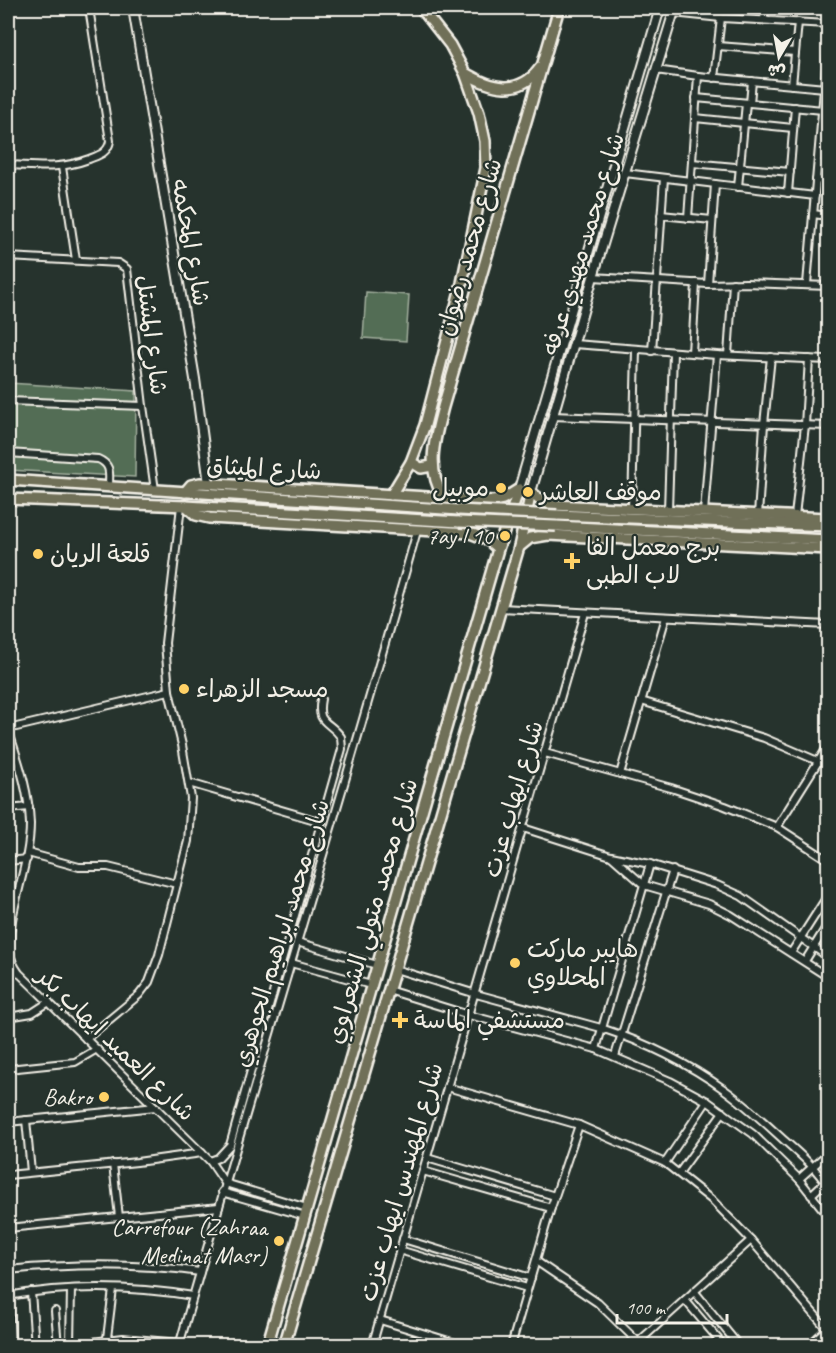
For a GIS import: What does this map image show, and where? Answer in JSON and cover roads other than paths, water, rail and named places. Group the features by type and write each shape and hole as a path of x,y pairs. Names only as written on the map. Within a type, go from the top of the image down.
{"main road":[{"name":"شارع محمد رضوان","path":"391,495 411,462 425,425 460,294 486,168 485,141 479,113 465,73 450,45 421,8"},
{"path":"431,8 434,23"},
{"name":"شارع محمد رضوان","path":"444,498 435,483 432,466 434,442 559,8"},
{"path":"465,73 483,84 506,88 527,80 543,64"},
{"path":"411,462 422,468 432,466"},
{"name":"شارع الميثاق","path":"8,480 185,492 190,485 195,483 498,501 519,489"},
{"name":"شارع محمد متولي الشعراوي","path":"267,1346 498,549 519,489"},
{"path":"185,492 459,510 828,526"},
{"path":"531,492 543,502 554,505 828,518"},
{"name":"شارع محمد متولي الشعراوي","path":"284,1346 519,547 531,492"},
{"name":"شارع الميثاق","path":"8,499 183,506 196,515 209,518 476,535 488,540 498,549"},
{"path":"476,500 482,517 476,535"},
{"path":"548,535 544,520 548,510 554,505"},
{"path":"183,506 828,540"},
{"path":"519,547 530,538 548,535 828,549"},
{"path":"478,620 480,626 487,628 495,624"},
{"path":"471,642 475,638 483,638 489,646"},
{"path":"352,1051 356,1056 362,1058 370,1055"},
{"path":"346,1071 356,1070 365,1075"}],"street":[{"path":"8,165 62,167 102,154 109,145 89,8"},
{"name":"شارع المحكمه","path":"133,8 195,379 209,484"},
{"path":"661,8 668,13 674,10 721,18 828,24"},
{"name":"شارع محمد مهدي عرفه","path":"519,489 661,8"},
{"path":"764,20 765,8"},
{"name":"شارع محمد مهدي عرفه","path":"531,492 674,10"},
{"path":"714,78 721,18"},
{"path":"792,85 798,22"},
{"path":"655,23 662,24 668,31"},
{"path":"807,284 816,180 825,121 823,110 828,44"},
{"path":"718,46 795,52"},
{"path":"656,70 714,78 825,88"},
{"path":"688,218 698,76"},
{"path":"738,187 744,123 752,81"},
{"path":"696,99 823,110"},
{"path":"788,193 795,107"},
{"path":"695,118 793,128"},
{"path":"692,163 790,172"},
{"path":"818,164 828,165"},
{"path":"62,167 76,260"},
{"path":"625,173 815,196"},
{"path":"652,351 664,178"},
{"path":"816,180 828,181"},
{"path":"708,284 715,184"},
{"path":"813,214 828,216"},
{"path":"661,215 712,220"},
{"name":"شارع المشتل","path":"8,258 118,263 127,268 155,490"},
{"path":"593,277 708,284 828,286"},
{"path":"692,353 696,283"},
{"path":"728,355 733,283"},
{"path":"574,344 636,350 828,360"},
{"path":"632,508 636,350"},
{"path":"668,510 673,352"},
{"path":"704,512 717,355"},
{"path":"758,515 771,357"},
{"path":"795,516 805,425 809,359"},
{"path":"8,400 143,406"},
{"path":"552,416 828,426"},
{"path":"8,453 98,459 105,462 109,468 110,487"},
{"path":"86,1039 139,995 149,982 177,884 190,827 189,783 169,691 165,644 183,506"},
{"name":"شارع محمد ابراهيم الجوهري","path":"180,1344 222,1192 417,531"},
{"path":"500,608 828,625"},
{"name":"شارع ايهاب عزت","path":"476,994 585,613"},
{"path":"620,774 666,617"},
{"path":"8,729 169,691"},
{"path":"210,1161 225,1153 230,1145 342,743 337,732 320,718 321,699"},
{"path":"641,701 764,738 820,762"},
{"name":"شارع العميد ايهاب بكر","path":"8,729 29,807 27,856 11,913 10,965 210,1161 225,1183"},
{"path":"777,827 828,746"},
{"path":"545,753 725,806 777,827 828,860"},
{"path":"8,757 17,756"},
{"path":"189,783 321,822"},
{"path":"8,809 29,807"},
{"path":"523,828 611,856 673,870 717,885 741,896 828,957"},
{"path":"8,861 27,856 79,867 108,867 177,884"},
{"path":"611,856 644,885 709,904 731,915 828,977"},
{"path":"596,1049 651,864"},
{"path":"615,1056 673,870"},
{"path":"791,953 828,895"},
{"path":"805,961 828,924"},
{"path":"297,942 377,965"},
{"path":"291,963 371,985"},
{"path":"395,969 601,1028 621,1035 679,1063 723,1089 761,1119 813,1167 827,1183 811,1195"},
{"path":"388,990 469,1015 596,1049 670,1081 707,1101 753,1134 799,1179 828,1216"},
{"name":"شارع المهندس ايهاب عزت","path":"372,1346 476,994"},
{"path":"8,1017 32,1013 49,1002"},
{"path":"8,1069 75,1062 96,1049"},
{"path":"447,1087 579,1125 665,1163 679,1173 713,1201 751,1240 828,1328 808,1346"},
{"path":"665,1163 707,1101"},
{"path":"8,1122 156,1107"},
{"path":"679,1173 723,1112"},
{"path":"26,1120 31,1172"},
{"path":"511,1346 551,1208 579,1125"},
{"path":"8,1175 202,1153"},
{"path":"799,1179 828,1153"},
{"path":"427,1158 555,1196"},
{"path":"113,1164 119,1217"},
{"path":"423,1171 551,1208"},
{"path":"225,1183 306,1212"},
{"path":"222,1192 306,1212"},
{"path":"8,1228 219,1207"},
{"path":"403,1239 531,1278"},
{"path":"536,1261 598,1303 636,1344 751,1240"},
{"path":"399,1250 527,1288"},
{"path":"8,1270 47,1266 125,1266 200,1272"},
{"path":"11,1346 8,1296 70,1289 113,1289 165,1291 193,1296"},
{"path":"64,1345 70,1289"},
{"path":"107,1342 113,1289"},
{"path":"694,1291 739,1346"},
{"path":"31,1292 35,1346"},
{"path":"685,1300 724,1346"},
{"path":"55,1311 64,1345"},
{"path":"380,1320 465,1346"},
{"path":"64,1345 144,1338 180,1344"}],"place":[{"name":"موبيل","path":"501,488"},
{"name":"موقف العاشر","path":"528,492"},
{"name":"7ay l 10","path":"505,536"},
{"name":"قلعة الريان","path":"38,554"},
{"name":"برج معمل الفا لاب الطبى","path":"572,561"},
{"name":"مسجد الزهراء","path":"184,689"},
{"name":"هايبر ماركت المحلاوي","path":"515,963"},
{"name":"مستشفي الماسة","path":"400,1020"},
{"name":"Bakro","path":"104,1097"},
{"name":"Carrefour (Zahraa Medinat Masr)","path":"279,1241"}]}
